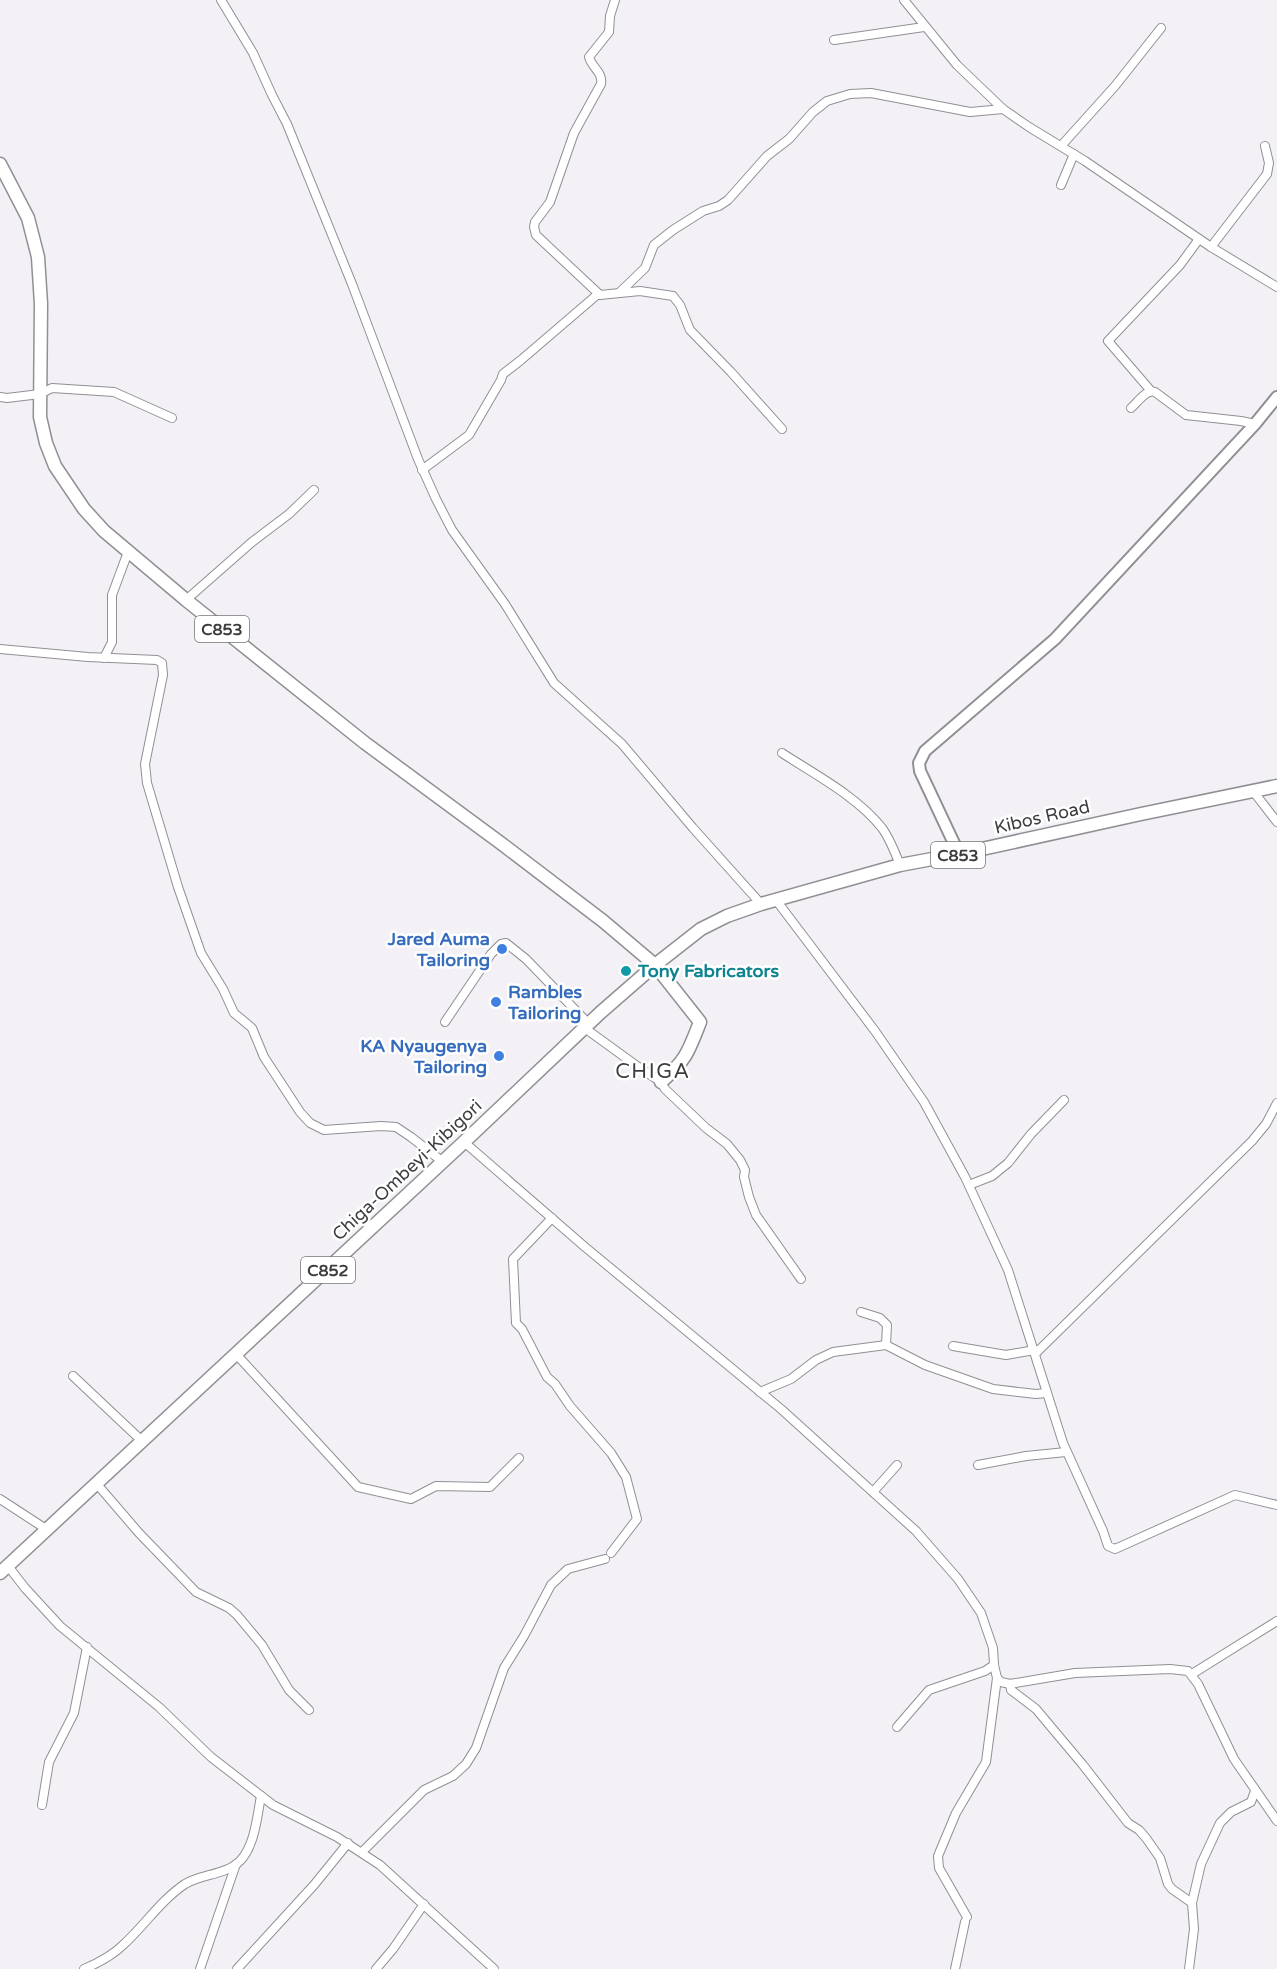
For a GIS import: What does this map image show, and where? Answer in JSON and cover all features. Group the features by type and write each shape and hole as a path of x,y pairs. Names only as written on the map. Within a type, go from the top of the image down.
{"main road":[{"name":"C853","path":"0,164 28,218 38,257 41,304 40,417 46,443 55,466 84,509 128,552 365,743 582,905 655,965"},
{"name":"Kibos Road","path":"655,965 701,929 761,904 900,865 1277,786"},
{"name":"Chiga-Ombeyi-Kibigori","path":"3,1570 443,1162 586,1026 655,965"},
{"path":"655,965 700,1022 686,1057 661,1082"}],"street":[{"path":"220,0 252,53 287,124 352,284 423,470 453,530 505,604 549,677 622,744 761,904"},
{"path":"615,0 610,16 609,32 589,57 601,74 601,84 574,133 550,202 537,217 534,227 536,235 602,296 639,291 673,296 680,305 690,330 782,429"},
{"path":"904,0 957,65 1003,109 1211,247 1277,287"},
{"path":"834,40 924,27"},
{"path":"1061,146 1115,86 1161,28"},
{"path":"620,292 645,268 654,245 703,210 719,206 728,200 767,156 789,140 813,112 827,101 850,94 871,93 970,112 1003,109"},
{"path":"1211,247 1267,174 1269,163 1265,146"},
{"path":"1061,185 1074,154"},
{"path":"1199,239 1180,265 1108,341 1151,391 1186,415 1255,424"},
{"path":"423,470 468,435 503,374 598,294"},
{"path":"0,397 40,394 52,388 114,392 172,418"},
{"path":"1131,408 1151,391"},
{"path":"959,854 920,771 919,763 925,752 1055,639 1255,424 1277,397"},
{"path":"186,600 252,542 290,514 314,490"},
{"path":"104,658 112,642 112,595 128,552"},
{"path":"0,649 157,660 163,665 145,764 147,783 178,887 201,952 234,1013 252,1028 275,1076 300,1112 316,1127 324,1130 396,1127 443,1162"},
{"path":"782,753 847,796 871,816 888,837 900,865"},
{"path":"1253,791 1277,822"},
{"path":"776,900 875,1031 924,1102 969,1185 1008,1270 1066,1452 1108,1546 1112,1549 1119,1547 1234,1495 1277,1505"},
{"path":"445,1022 491,954 501,944 506,943 526,959 584,1018 586,1029 661,1082 664,1089 727,1144 745,1170 744,1177 756,1215 801,1279"},
{"path":"969,1185 992,1176 1008,1163 1031,1134 1064,1100"},
{"path":"953,1346 1006,1354 1035,1352 1252,1141 1266,1124 1277,1103"},
{"path":"464,1142 760,1392 916,1531 958,1579 981,1613 993,1648 994,1665 998,1678 986,1762 956,1813 938,1856 939,1868 966,1920 954,1969"},
{"path":"362,1852 424,1790 453,1776 466,1764 476,1748 504,1668 551,1585 568,1569 608,1556 637,1520 626,1477 611,1453 547,1377 522,1329 516,1323 513,1259 552,1218"},
{"path":"861,1312 880,1318 887,1324 886,1345"},
{"path":"760,1392 791,1379 816,1360 833,1352 886,1345 925,1365 993,1389 1036,1395 1046,1393"},
{"path":"236,1354 358,1487 411,1499 436,1486 490,1487 519,1458"},
{"path":"73,1376 142,1441"},
{"path":"978,1465 1026,1456 1066,1452"},
{"path":"873,1492 897,1465"},
{"path":"96,1483 194,1590 229,1608 237,1615 262,1645 289,1690 309,1710"},
{"path":"0,1499 46,1529"},
{"path":"3,1570 25,1588 60,1626 159,1707 212,1757 273,1805 362,1852 424,1904 494,1969"},
{"path":"1192,1674 1277,1621"},
{"path":"42,1805 49,1762 74,1713 87,1647"},
{"path":"897,1726 929,1690 985,1671 994,1665"},
{"path":"998,1678 1001,1682 1010,1684 1075,1673 1128,1670 1181,1669 1192,1674 1234,1760 1277,1821"},
{"path":"1010,1684 1011,1689 1036,1709 1128,1823 1146,1838 1160,1858 1168,1884 1172,1889 1192,1902"},
{"path":"1189,1969 1194,1929 1192,1902 1201,1864 1220,1823 1231,1812 1251,1802 1255,1791"},
{"path":"200,1969 236,1864 247,1850 252,1838 261,1796"},
{"path":"237,1969 314,1885 348,1843"},
{"path":"84,1969 104,1960 123,1946 170,1897 186,1884 236,1864"},
{"path":"376,1969 393,1950 424,1904"}],"place":[{"name":"Jared Auma Tailoring","path":"502,949"},
{"name":"Tony Fabricators","path":"626,971"},
{"name":"Rambles Tailoring","path":"496,1002"},
{"name":"KA Nyaugenya Tailoring","path":"499,1056"}],"district":[{"name":"CHIGA","path":"653,1071"}]}
